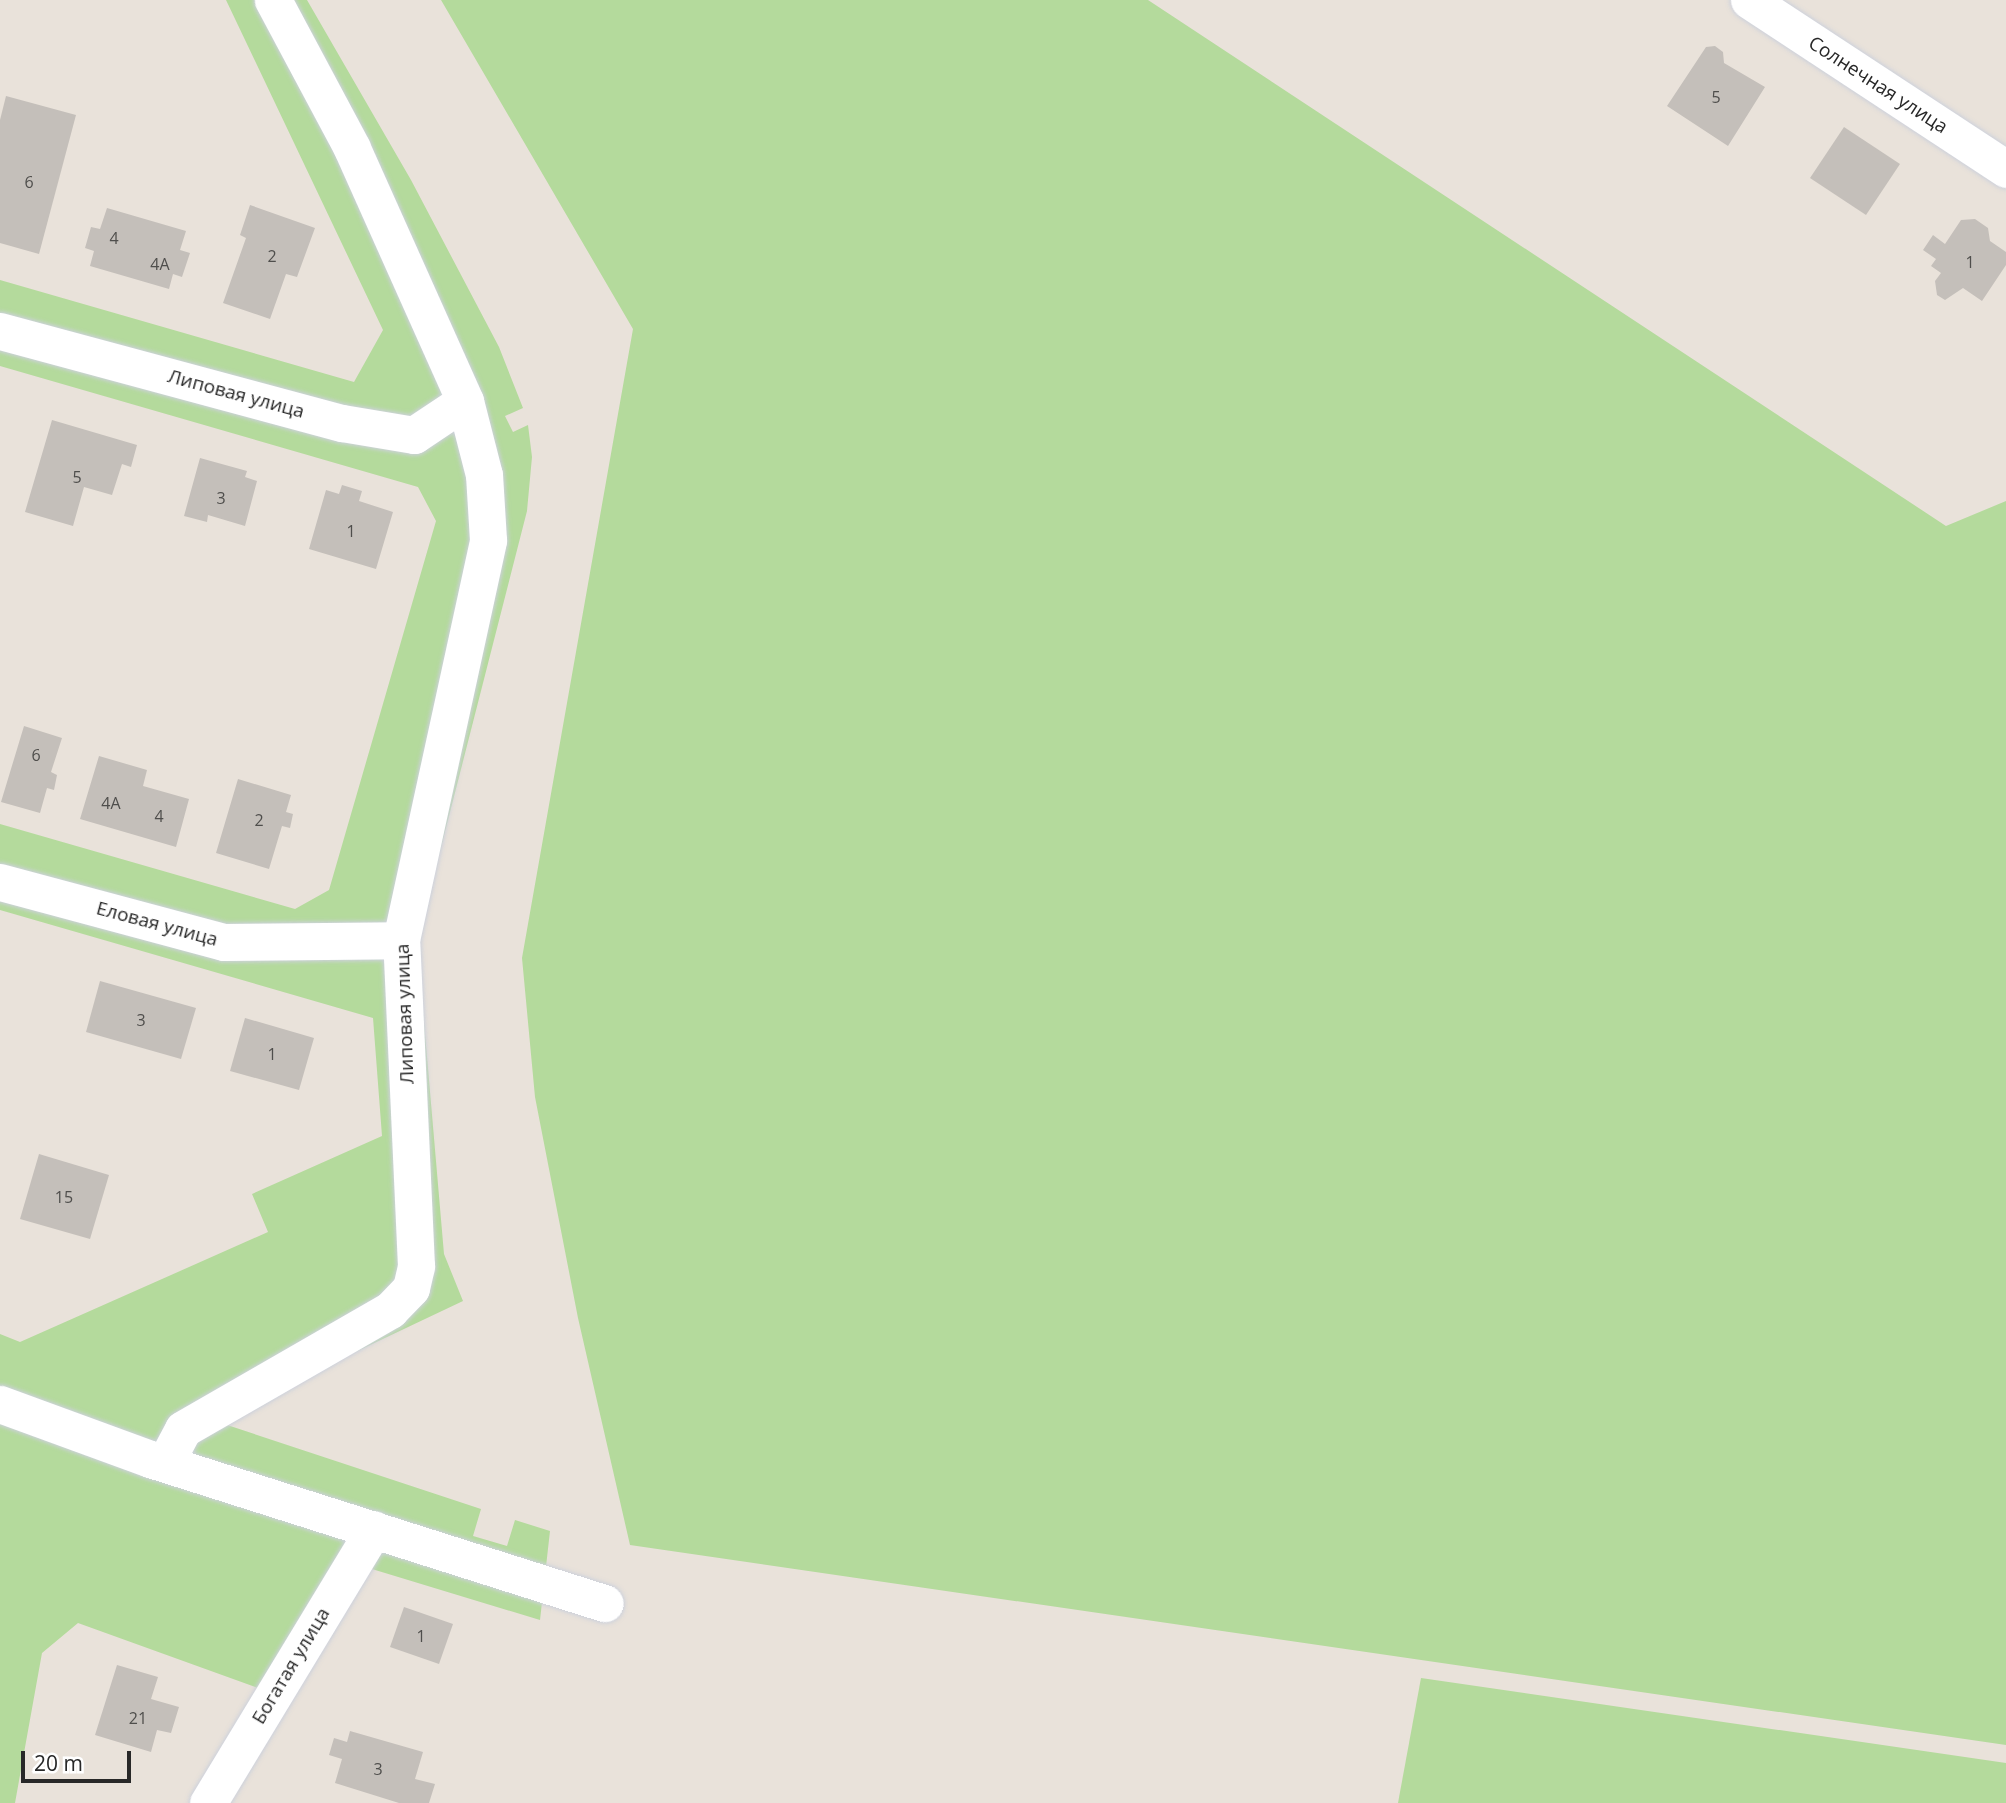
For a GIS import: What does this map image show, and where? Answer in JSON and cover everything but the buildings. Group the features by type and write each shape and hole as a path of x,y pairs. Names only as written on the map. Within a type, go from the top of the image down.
{"street":[{"name":"Липовая улица","path":"164,1463 183,1429 390,1310 411,1288 416,1266 401,940 488,540 484,475 465,401 352,148 273,0"},
{"name":"Солнечная улица","path":"1749,0 2006,169"},
{"name":"Липовая улица","path":"0,331 342,422 414,435 465,401"},
{"name":"Еловая улица","path":"0,882 224,942 401,940"},
{"path":"0,1404 164,1463 605,1603"},
{"name":"Богатая улица","path":"208,1803 374,1530"}],"green space":[{"path":"226,0 307,0 411,180 499,347 523,408 505,416 513,432 528,425 532,457 527,511 417,941 444,1254 463,1301 212,1420 481,1509 473,1536 507,1546 515,1520 550,1531 540,1620 339,1559 258,1688 78,1623 42,1653 15,1803 0,1803 0,1334 20,1342 268,1232 252,1194 382,1136 373,1018 0,910 0,824 295,909 329,890 436,521 418,487 0,366 0,280 354,382 383,330"},
{"path":"441,0 1148,0 1946,526 2006,501 2006,1745 630,1545 578,1318 535,1097 522,958 633,329"},
{"path":"1421,1678 2006,1763 2006,1803 1398,1803"}]}
